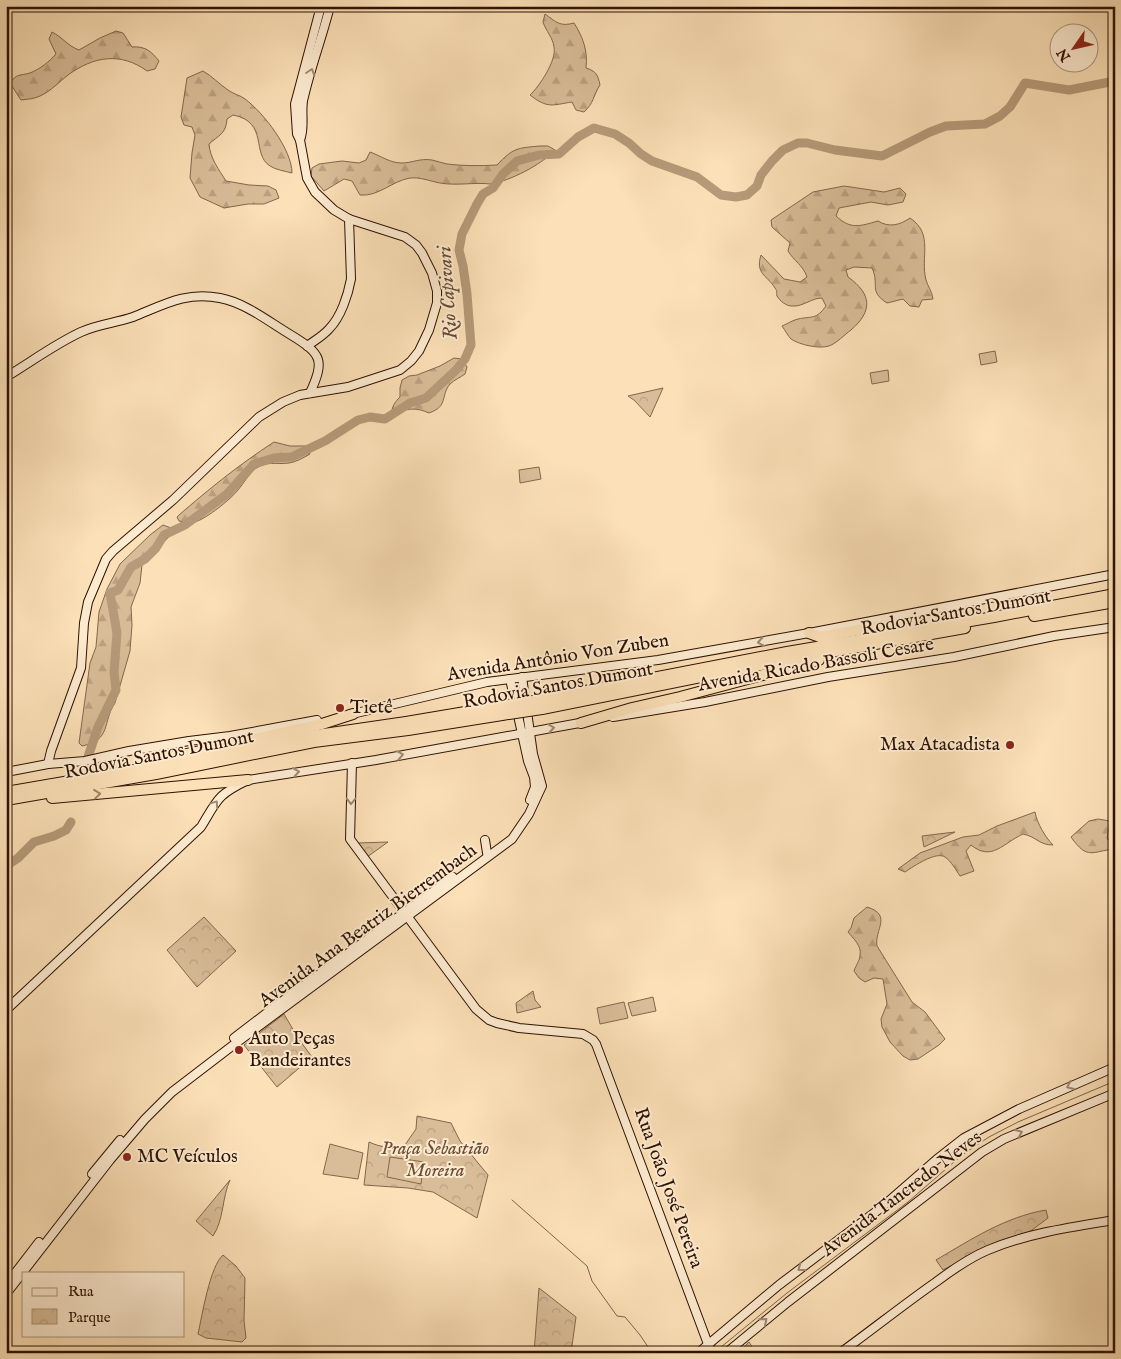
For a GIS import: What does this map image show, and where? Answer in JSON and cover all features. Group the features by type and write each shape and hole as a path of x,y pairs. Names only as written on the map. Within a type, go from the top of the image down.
{"highway":[{"name":"Rodovia Santos Dumont","path":"540,704 787,652 994,617 1115,594"},
{"name":"Rodovia Santos Dumont","path":"8,797 166,773 314,742 436,726 501,711 1115,602"},
{"path":"814,632 820,636 919,620 994,617"},
{"path":"581,723 632,708 837,657 848,650"},
{"name":"Rodovia Santos Dumont","path":"8,797 310,736 501,711"},
{"path":"95,778 131,766 322,724 353,714"},
{"path":"8,797 64,798 248,780"}],"street":[{"path":"48,764 81,668 84,623 88,602 106,559 173,500 259,417 291,398 348,387 389,374 405,366 423,344 434,317 437,291 427,260 416,245 405,237 349,219 334,210 310,185 307,178 300,140 297,134 295,104 321,6"},
{"path":"300,140 303,134 302,120 305,95 330,6"},
{"path":"307,346 324,334 333,324 352,279 349,219"},
{"path":"6,377 80,332 133,316 182,297 207,296 221,298 246,308 314,352 319,360 316,378 310,393"},
{"name":"Avenida Antônio Von Zuben","path":"6,772 48,764 85,761 129,751 206,740 353,714 487,682 658,660 1115,574"},
{"name":"Avenida Ricado Bassoli Cesare","path":"6,1010 201,827 214,803 222,794 248,780 705,702 828,677 954,657 1054,636 1115,627"},
{"name":"Avenida Ana Beatriz Bierrembach","path":"6,1285 106,1156 154,1104 281,1002 504,846 520,828 535,803 542,786 533,754 522,677"},
{"name":"Avenida Ana Beatriz Bierrembach","path":"23,1272 110,1160 145,1119 172,1092 487,853 514,829 527,808 535,787 510,679"},
{"path":"352,763 350,839 406,915"},
{"path":"485,840 487,853"},
{"name":"Rua João José Pereira","path":"406,915 476,1009 488,1020 519,1028 589,1036 596,1044 710,1348"},
{"path":"698,1353 710,1348 779,1285 882,1207 964,1138 1019,1108 1115,1067"},
{"name":"Avenida Tancredo Neves","path":"726,1353 799,1293 988,1149 1004,1139 1115,1093"},
{"path":"840,1353 905,1303 950,1271 979,1254 1030,1236 1115,1220"},
{"name":"Avenida Ana Beatriz Bierrembach","path":"6,1294 22,1273"}],"green space":[{"path":"545,14 562,24 574,23 584,44 586,68 594,72 598,79 600,85 592,102 584,112 576,110 572,102 550,105 530,95 538,86 553,59 554,47 543,22"},
{"path":"116,31 123,33 132,47 144,48 153,54 159,61 155,69 147,71 127,61 117,59 98,60 68,75 44,94 35,98 21,100 10,83 17,76 30,73 41,67 56,54 49,39 52,32 79,50"},
{"path":"203,71 230,91 241,96 260,113 282,143 291,164 292,173 272,167 264,161 256,131 244,119 233,115 227,119 221,134 209,144 211,154 218,168 226,181 268,186 276,190 279,198 264,204 248,204 224,208 200,197 190,178 195,135 192,127 184,125 181,117 187,78"},
{"path":"548,146 555,150 525,172 507,180 490,184 446,184 410,178 373,194 360,195 352,181 344,179 324,191 311,176 312,168 319,164 342,161 359,163 366,160 370,152 398,163 434,160 453,165 485,166 497,165 507,155 516,150"},
{"path":"844,186 884,192 900,188 906,194 903,202 888,205 871,202 839,208 836,216 846,223 856,226 878,221 894,225 910,218 922,231 925,246 926,280 933,299 922,300 919,307 910,306 903,299 887,303 881,299 876,291 872,268 854,267 846,270 848,277 856,283 865,296 867,303 863,316 851,330 832,345 825,347 810,346 791,339 782,326 819,314 826,306 822,298 796,306 785,304 778,298 776,289 761,270 761,255 784,279 800,282 807,277 788,251 790,243 772,227 771,220 813,192"},
{"path":"995,351 997,362 981,365 979,354"},
{"path":"454,358 462,359 467,367 465,374 450,384 439,407 429,413 411,409 392,415 394,405 400,397 402,380 440,366"},
{"path":"888,370 889,381 872,384 870,373"},
{"path":"663,388 650,417 628,396"},
{"path":"274,442 290,446 306,446 310,454 292,462 259,466 250,474 235,494 212,513 195,522 179,521 177,517 202,496"},
{"path":"539,467 541,479 520,483 519,470"},
{"path":"163,525 171,528 170,536 152,552 142,565 140,583 131,607 130,651 115,703 102,735 91,743 82,746 79,743 90,663 96,647 99,612 107,589 120,564"},
{"path":"1035,812 1042,830 1053,845 1044,844 1023,834 991,851 978,850 971,845 966,851 974,871 960,876 949,861 941,856 925,860 905,872 898,869 920,853 963,837 979,835"},
{"path":"1098,819 1110,821 1107,839 1115,840 1115,849 1091,853 1086,852 1071,837 1089,821"},
{"path":"955,832 924,847 922,836"},
{"path":"388,842 367,857 357,843"},
{"path":"867,907 875,910 881,919 877,946 912,1002 925,1012 945,1039 918,1059 910,1060 903,1056 890,1042 882,1027 881,1019 887,1004 883,979 874,978 865,982 854,971 859,959 860,948 848,932 854,918"},
{"path":"204,917 236,951 197,987 167,950"},
{"path":"533,991 535,1000 541,1007 517,1013 516,1003"},
{"path":"653,997 656,1011 632,1016 628,1003"},
{"path":"624,1002 628,1018 600,1024 597,1008"},
{"path":"284,1014 312,1057 277,1087 244,1045"},
{"name":"Praça Sebastião Moreira","path":"417,1116 451,1123 460,1141 488,1175 477,1218 433,1192 364,1185 369,1142 387,1147 405,1145 416,1129"},
{"path":"330,1144 363,1153 358,1179 323,1174"},
{"path":"390,1157 424,1162 421,1184 387,1177"},
{"path":"230,1180 217,1230 213,1236 196,1221"},
{"path":"1046,1210 1048,1218 1024,1236 970,1256 943,1270 936,1260 1003,1223"},
{"path":"223,1255 236,1266 245,1278 244,1321 246,1338 242,1342 206,1338 198,1334 210,1280 218,1261"},
{"path":"539,1288 576,1317 571,1353 534,1353"},
{"path":"749,1342 756,1353 738,1353"}],"waterway":[{"name":"Rio Capivari","path":"88,757 98,727 116,690 114,672 117,633 110,593 118,590 131,567 145,559 156,548 164,535 185,525 227,494 254,464 274,458 292,457 325,441 358,420 370,417 385,419 410,403 426,398 456,370 465,359 471,345 467,294 459,250 462,234 483,194 493,188 503,174 517,161 539,155 559,154 578,137 594,128 615,134 652,161 697,177 721,195 736,197 747,195 757,186 761,175 772,161 783,150 798,143 882,156 946,126 985,124 1000,116 1010,107 1025,83 1069,90 1115,81"},
{"path":"6,866 18,858 34,842 66,830 71,822"},
{"path":"715,1352 787,1293 908,1202 962,1155 989,1137 1018,1122 1115,1081"},
{"path":"512,1200 587,1266 592,1281 617,1316 625,1317 652,1353"}],"place":[{"name":"Tietê","path":"340,708"},
{"name":"Max Atacadista","path":"1010,745"},
{"name":"Auto Peças Bandeirantes","path":"239,1050"},
{"name":"MC Veículos","path":"127,1157"}]}
